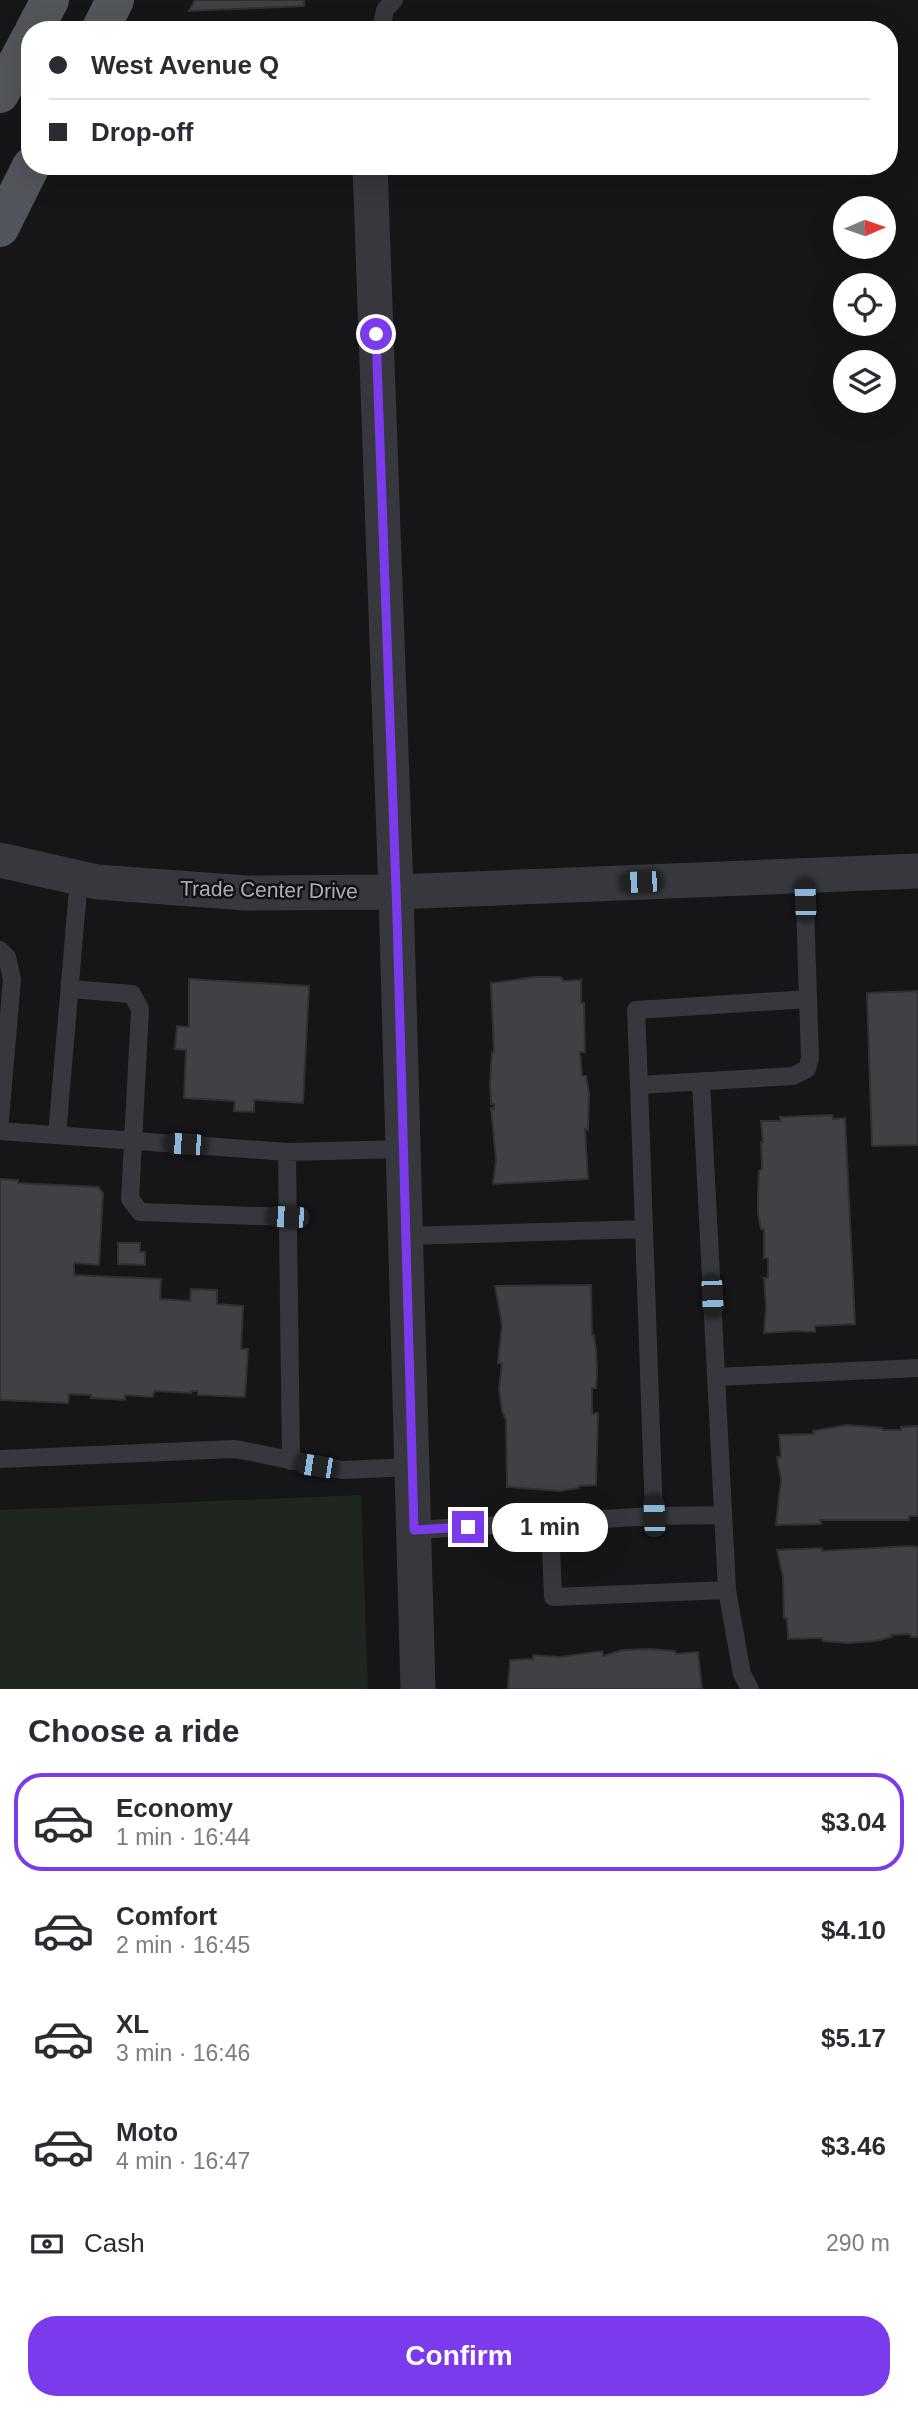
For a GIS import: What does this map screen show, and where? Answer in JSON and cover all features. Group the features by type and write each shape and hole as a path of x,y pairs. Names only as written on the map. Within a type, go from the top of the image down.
{"main road":[{"path":"39,21 50,0"},
{"path":"104,21 115,0"},
{"path":"0,94 21,55"},
{"path":"0,228 26,175"}],"street":[{"path":"370,175 396,891 418,1689"},
{"name":"Trade Center Drive","path":"0,860 97,882 246,893 396,891 918,871"}],"lane":[{"path":"383,21 385,10 394,0"},
{"path":"639,1085 793,1076 807,1069 810,1058 804,875"},
{"path":"57,1135 79,878"},
{"path":"0,950 7,957 12,979 0,1120"},
{"path":"70,989 132,994 140,1009 130,1199 140,1212 288,1217"},
{"path":"654,1516 636,1010 808,999"},
{"path":"701,1082 727,1590 742,1674 750,1689"},
{"path":"0,1131 287,1152 404,1149"},
{"path":"287,1152 291,1461"},
{"path":"406,1236 644,1229"},
{"path":"716,1377 918,1368"},
{"path":"0,1459 235,1449 342,1470 412,1467"},
{"path":"414,1530 654,1516 723,1515"},
{"path":"550,1522 553,1597 727,1590"}],"shaded area":[{"path":"361,1495 368,1689 0,1689 0,1510"}],"building":[{"path":"195,0 304,0 304,6 189,11"},
{"path":"535,977 559,977 563,981 581,980 585,1052 580,1052 582,1076 586,1076 589,1093 588,1130 585,1129 588,1179 493,1184 496,1160 491,1108 494,1109 494,1104 491,1104 490,1084 494,1052 491,983"},
{"path":"189,979 309,986 303,1103 254,1100 254,1112 234,1111 235,1101 184,1098 186,1050 175,1049 177,1026 189,1027"},
{"path":"918,991 918,1145 872,1146 867,993"},
{"path":"832,1115 833,1119 845,1118 855,1324 815,1326 815,1332 764,1333 764,1278 768,1278 768,1258 764,1258 764,1229 761,1229 758,1214 763,1142 761,1121 780,1121 780,1117"},
{"path":"0,1179 18,1180 18,1183 98,1187 103,1193 99,1265 74,1263 74,1275 161,1279 160,1299 190,1301 191,1289 217,1290 217,1304 243,1306 241,1349 248,1349 245,1397 198,1395 198,1391 154,1391 153,1397 125,1395 125,1400 69,1394 68,1403 0,1400"},
{"path":"118,1243 140,1243 140,1252 145,1252 145,1265 118,1264"},
{"path":"591,1285 592,1335 597,1371 596,1388 592,1388 592,1414 598,1413 596,1485 560,1491 507,1487 506,1420 499,1389 502,1363 498,1363 502,1325 495,1286"},
{"path":"847,1425 882,1430 918,1426 918,1516 909,1516 909,1520 820,1520 821,1524 776,1525 781,1480 777,1457 781,1457 779,1435 814,1434 813,1431"},
{"path":"918,1547 918,1637 911,1637 910,1634 891,1635 892,1637 876,1641 847,1643 823,1641 822,1638 788,1639 787,1618 784,1618 783,1577 777,1550 822,1548 822,1551"},
{"path":"622,1650 675,1651 676,1654 698,1652 702,1689 508,1689 510,1660 533,1659 533,1655 560,1657 602,1651 603,1656"}],"route":[{"path":"376,334 397,917 414,1530 468,1527"}]}
